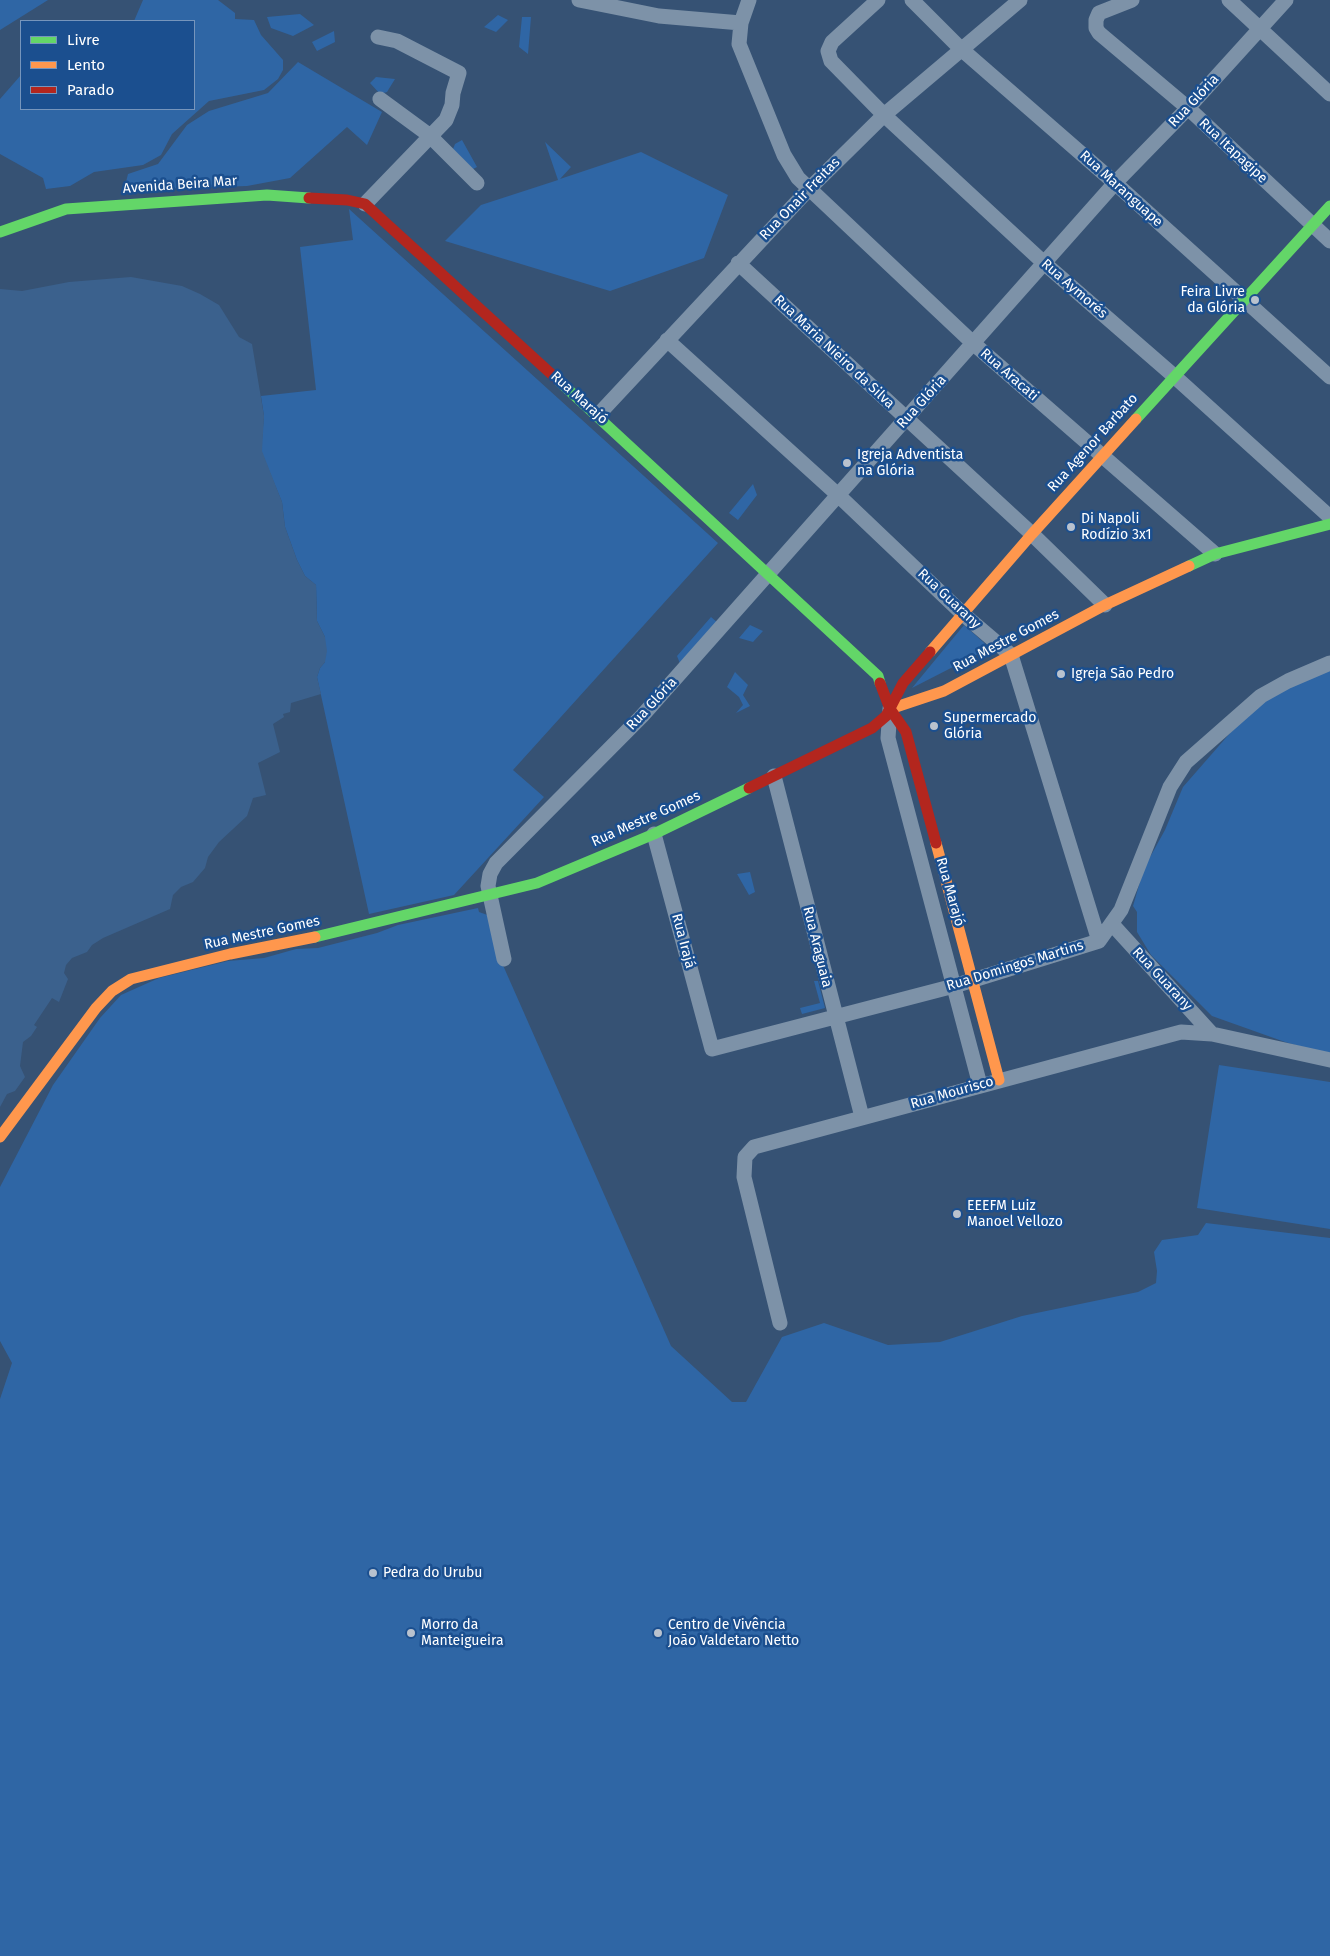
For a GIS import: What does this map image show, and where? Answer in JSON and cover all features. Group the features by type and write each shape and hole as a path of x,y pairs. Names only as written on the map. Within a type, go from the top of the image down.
{"street":[{"path":"579,0 659,16 741,23"},
{"name":"Rua Aracati","path":"749,0 741,23 739,44 789,167 809,189 974,344 1101,457 1215,554"},
{"name":"Rua Aymorés","path":"878,0 832,42 828,51 831,61 884,115 1044,263 1174,376 1330,517"},
{"name":"Rua Maranguape","path":"912,0 960,48 1115,183 1330,377"},
{"name":"Rua Onair Freitas","path":"598,415 809,189 884,115 960,48 1020,0"},
{"name":"Rua Itapagipe","path":"1132,0 1098,13 1096,20 1099,33 1188,108 1330,241"},
{"path":"1229,0 1330,94"},
{"name":"Rua Glória","path":"488,895 490,874 506,851 642,716 907,420 1115,183 1188,108 1286,0"},
{"path":"365,204 429,135 446,120 452,105 459,73 397,41 378,37"},
{"path":"380,99 429,135 477,183"},
{"name":"Avenida Beira Mar","path":"0,232 58,212 85,206 267,195 339,200 365,204"},
{"name":"Rua Marajó","path":"365,204 598,415 878,676 890,708 906,732 974,980 998,1080"},
{"name":"Rua Agenor Barbato","path":"890,708 903,683 1032,534 1330,206"},
{"name":"Rua Maria Nieiro da Silva","path":"738,264 1032,534 1105,605"},
{"name":"Rua Guarany","path":"666,340 838,495 963,614 1010,655"},
{"name":"Rua Mestre Gomes","path":"0,1137 96,1008 112,991 131,979 230,954 335,933 537,883 654,834 774,776 872,728 890,708 944,691 1105,605 1215,554 1330,524"},
{"path":"1010,655 1099,941"},
{"name":"Rua Domingos Martins","path":"712,1049 954,986 1099,941 1122,910 1170,787 1186,762 1261,696 1288,681 1330,663"},
{"name":"Rua Marajó","path":"890,708 888,738 980,1085"},
{"name":"Rua Araguaia","path":"774,776 834,1016 862,1118"},
{"name":"Rua Irajá","path":"654,834 712,1049"},
{"path":"488,895 504,960"},
{"name":"Rua Guarany","path":"1112,924 1212,1034"},
{"name":"Rua Mourisco","path":"780,1323 744,1177 745,1157 754,1147 1170,1033 1190,1031 1212,1034 1330,1060"}],"shaded area":[{"path":"0,0 48,0 0,30"},
{"path":"143,0 218,0 235,13 235,19 254,20 261,35 283,60 283,70 278,79 264,90 209,101 172,134 161,155 143,165 94,172 70,186 46,189 43,178 0,154 0,99 20,76 20,110 195,110 195,20 134,20"},
{"path":"300,14 314,25 293,36 271,28 267,17"},
{"path":"498,15 508,20 496,32 484,27"},
{"path":"522,17 531,17 528,54 519,47"},
{"path":"334,31 335,42 317,51 312,42"},
{"path":"298,62 382,112 367,145 347,127 290,178 247,186 124,190 128,174 158,164 187,125 209,111 268,93"},
{"path":"376,77 395,79 387,92 380,94 370,83"},
{"path":"462,140 477,167 473,169 453,149 455,144"},
{"path":"545,142 571,167 560,179 641,152 728,195 704,258 610,291 445,241 481,205 558,180"},
{"path":"349,209 718,543 513,770 544,797 454,895 369,914 317,677 320,668 325,662 325,637 317,621 316,585 305,576 297,560 285,527 282,502 261,451 264,416 261,396 316,390 300,247 353,240"},
{"path":"131,277 182,286 200,294 219,305 239,337 252,344 264,416 262,451 282,502 285,527 297,560 305,576 316,585 317,621 325,637 327,651 325,662 320,668 317,677 321,694 291,703 290,712 283,714 284,717 273,724 280,752 258,763 266,795 253,798 247,816 219,842 208,857 205,868 193,882 181,887 173,895 170,909 103,938 92,945 87,952 72,958 66,965 64,973 68,979 59,1002 52,998 34,1025 37,1027 31,1036 23,1042 20,1066 25,1077 15,1091 7,1094 0,1107 0,289 22,291 69,282"},
{"path":"753,484 757,495 738,520 729,513"},
{"path":"711,617 718,623 681,666 677,656"},
{"path":"750,625 763,631 753,642 739,638"},
{"path":"964,625 990,648 912,688"},
{"path":"1330,667 1330,1055 1285,1042 1212,1016 1151,955 1137,932 1137,912 1133,906 1144,868 1165,830 1183,787 1245,716 1300,676"},
{"path":"735,672 748,685 743,695 750,706 736,713 743,705 739,697 727,687"},
{"path":"750,872 755,892 749,895 737,874"},
{"path":"478,908 479,912 493,917 498,954 671,1346 732,1402 746,1402 782,1337 824,1323 888,1345 940,1342 1022,1316 1138,1292 1156,1283 1157,1271 1154,1252 1162,1240 1198,1235 1206,1223 1330,1238 1330,1956 0,1956 0,1399 12,1363 0,1341 0,1187 53,1085 100,1018 121,995 159,978 228,961 264,958 296,949 318,948 377,933 398,925"},
{"path":"814,981 818,981 825,1008 802,1014 800,1008 820,1003"},
{"path":"1219,1065 1330,1082 1330,1229 1197,1208"}],"traffic: fast":[{"path":"0,232 66,209 267,195 309,198"},
{"path":"1136,419 1330,206"},
{"path":"559,381 878,676 880,683"},
{"path":"1189,566 1215,554 1330,524"},
{"path":"315,937 537,883 654,834 749,788"}],"traffic: slow":[{"path":"930,652 1032,534 1136,419"},
{"path":"890,709 944,691 1105,605 1189,566"},
{"path":"936,843 999,1080"},
{"path":"0,1137 96,1008 112,991 131,979 230,954 315,937"}],"traffic: jam":[{"path":"309,198 347,200 365,204 559,381"},
{"path":"749,788 872,728 886,716 903,683 930,652"},
{"path":"880,683 890,709 906,732 936,843"}],"place":[{"name":"Feira Livre da Glória","path":"1255,300"},
{"name":"Igreja Adventista na Glória","path":"847,463"},
{"name":"Di Napoli Rodízio 3x1","path":"1071,527"},
{"name":"Igreja São Pedro","path":"1061,674"},
{"name":"Supermercado Glória","path":"934,726"},
{"name":"EEEFM Luiz Manoel Vellozo","path":"957,1214"},
{"name":"Pedra do Urubu","path":"373,1573"},
{"name":"Morro da Manteigueira","path":"411,1633"},
{"name":"Centro de Vivência João Valdetaro Netto","path":"658,1633"}]}
